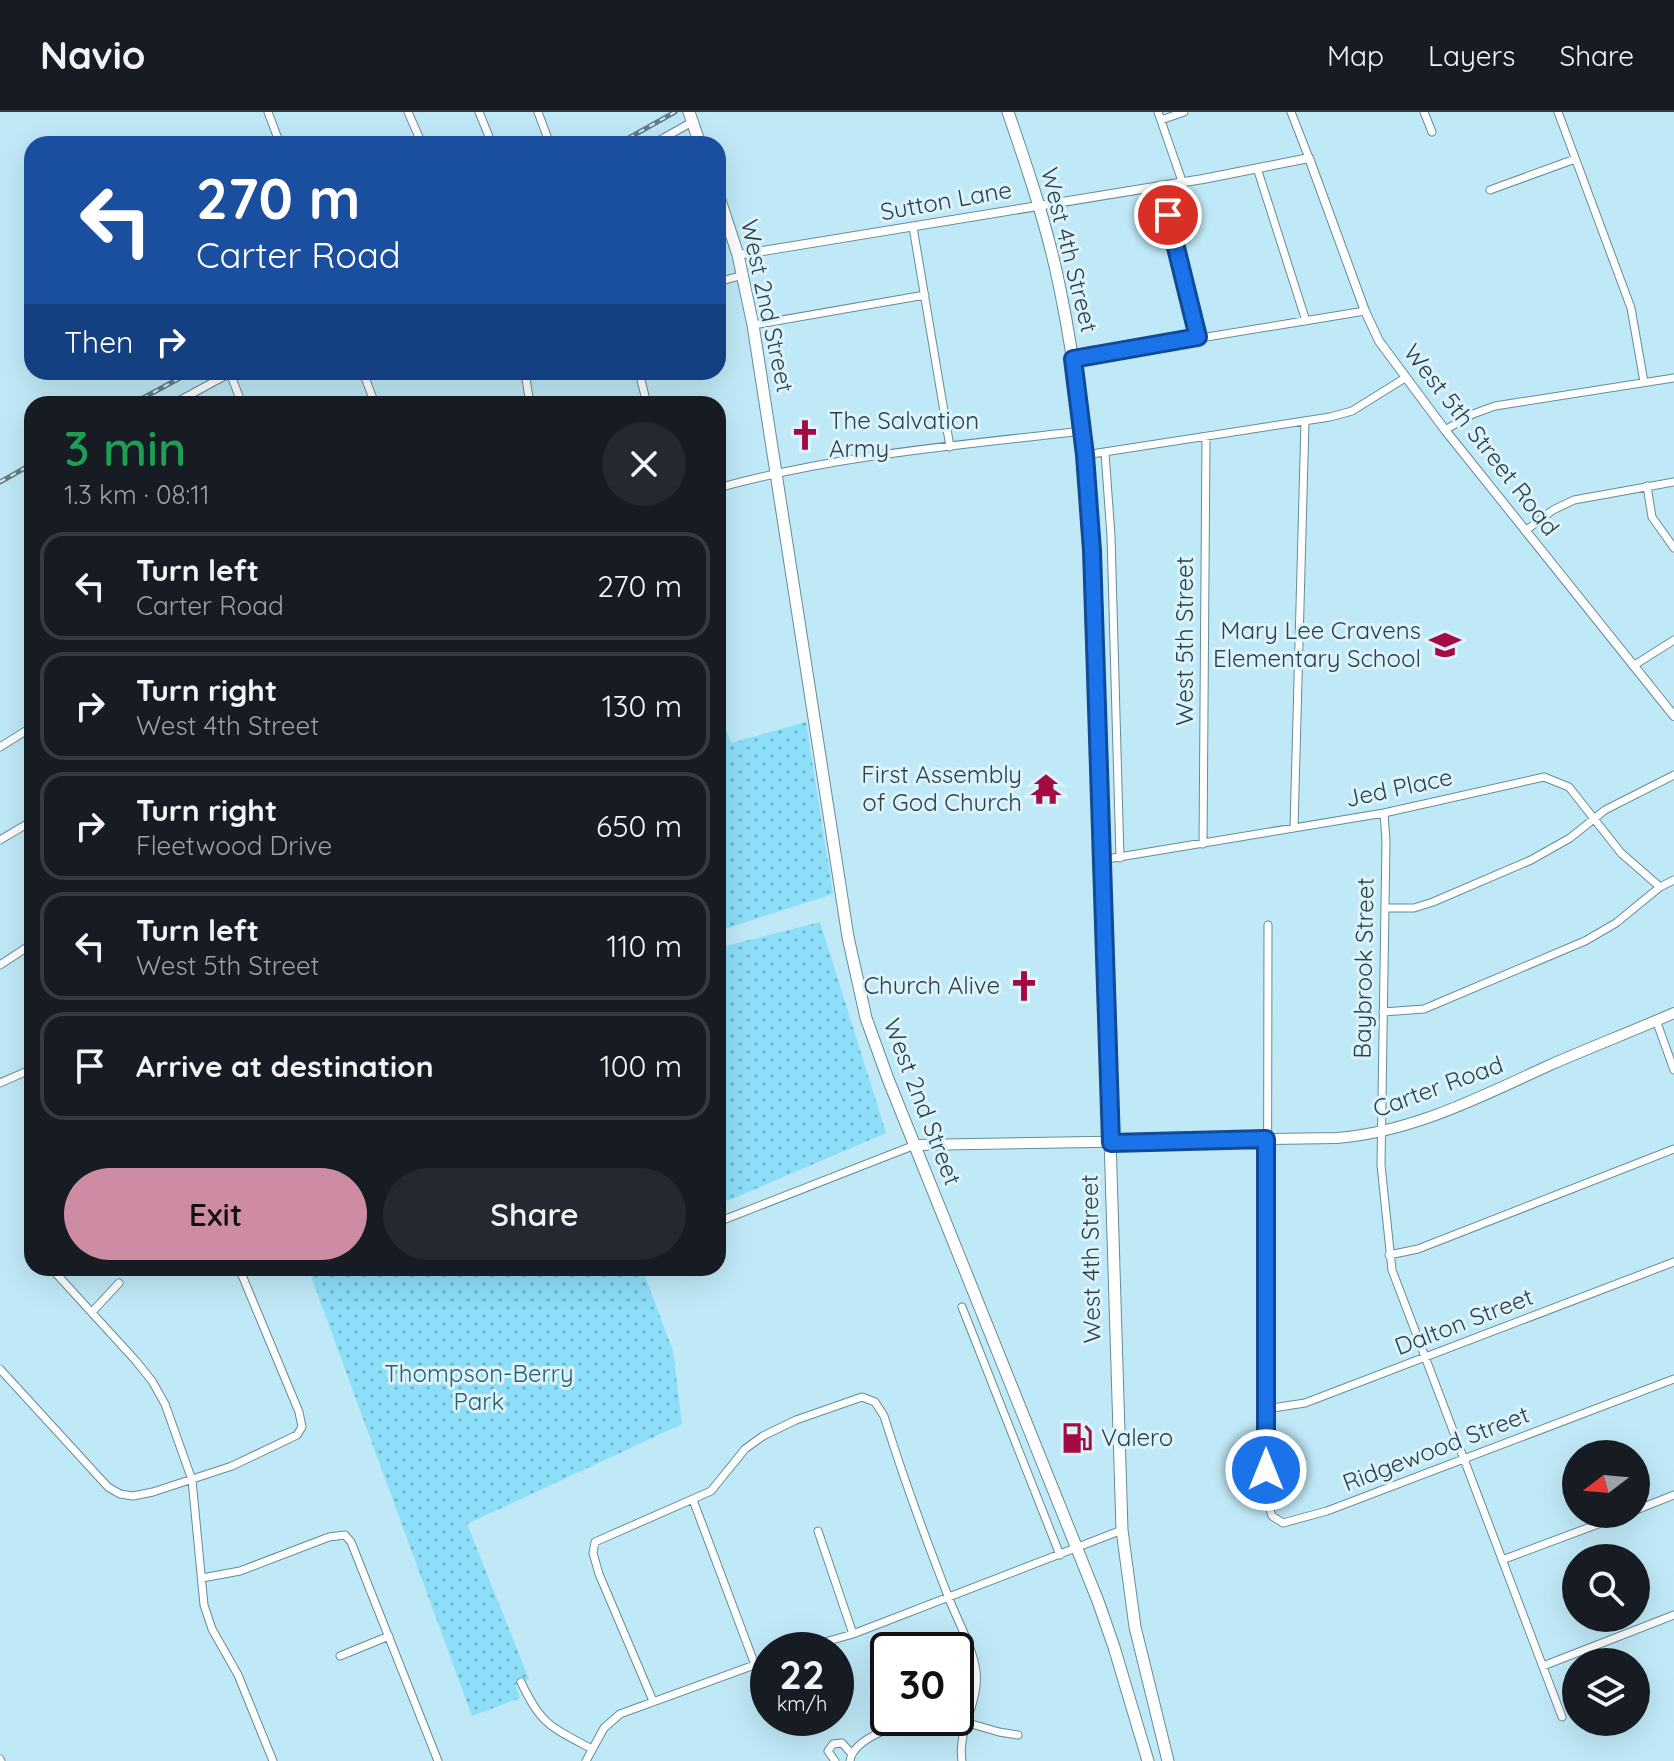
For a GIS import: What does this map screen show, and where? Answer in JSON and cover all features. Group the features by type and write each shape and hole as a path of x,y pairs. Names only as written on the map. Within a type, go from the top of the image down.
{"main road":[{"name":"West 4th Street","path":"1008,112 1039,206 1060,287 1085,455 1092,551 1122,1530 1133,1613 1168,1761"},
{"path":"690,117 697,136"},
{"name":"West 2nd Street","path":"726,218 738,255 753,325 856,978 870,1028 915,1145 1114,1647 1148,1761"},
{"name":"Carter Road","path":"915,1145 1337,1138 1381,1132 1470,1101 1674,1013"}],"street":[{"path":"268,112 277,136"},
{"path":"408,112 418,136"},
{"path":"479,112 489,136"},
{"path":"538,112 545,136"},
{"path":"1184,112 1159,116 1182,181 1309,158 1291,112"},
{"path":"1424,112 1432,132"},
{"path":"1558,112 1631,308 1644,382"},
{"path":"664,136 690,117"},
{"name":"West 5th Street Road","path":"1309,158 1379,341 1445,430 1674,716"},
{"path":"1490,190 1575,159"},
{"path":"1257,168 1306,321"},
{"name":"Sutton Lane","path":"738,255 1182,181"},
{"path":"1160,185 1198,337"},
{"path":"913,227 950,447"},
{"path":"726,280 743,275"},
{"path":"753,325 925,295"},
{"path":"1073,359 1365,311"},
{"path":"1085,455 1206,438 1352,411 1405,378"},
{"path":"1445,430 1495,406 1674,378"},
{"path":"188,396 218,380"},
{"path":"1294,828 1305,421"},
{"path":"726,486 777,472 1082,431"},
{"name":"West 5th Street","path":"1203,844 1206,438"},
{"path":"1105,453 1111,536 1120,858"},
{"path":"1525,531 1553,510 1574,500 1674,482"},
{"path":"1647,486 1652,517 1674,548"},
{"path":"1633,666 1674,640"},
{"path":"0,747 24,732"},
{"path":"1385,908 1414,908 1456,893 1551,850 1593,819 1674,775"},
{"name":"Jed Place","path":"1101,860 1384,813 1544,777 1569,787 1621,853 1660,887"},
{"name":"Baybrook Street","path":"1384,813 1381,1165 1389,1255 1397,1289 1562,1717"},
{"path":"0,840 24,826"},
{"path":"1383,1012 1424,1009 1585,941 1616,923 1660,887 1674,880"},
{"name":"Ridgewood Street","path":"1268,925 1266,1409 1267,1501 1272,1516 1283,1523 1327,1511 1674,1379"},
{"path":"0,965 24,949"},
{"path":"1656,1020 1674,1070"},
{"path":"0,1083 24,1072"},
{"path":"726,1219 915,1145"},
{"path":"1389,1255 1418,1249 1674,1149"},
{"name":"Dalton Street","path":"1266,1409 1305,1403 1674,1262"},
{"path":"58,1276 136,1361 159,1392 192,1480 204,1605 212,1629 238,1675 273,1761"},
{"path":"0,1369 108,1487 120,1494 133,1496 232,1466 297,1435 302,1425 242,1276"},
{"path":"92,1312 119,1283"},
{"path":"962,1307 1060,1555"},
{"path":"975,1337 990,1333"},
{"path":"653,1701 599,1574 593,1553 597,1539 693,1500 719,1484 745,1449 763,1436 796,1420 862,1397 875,1402 884,1416 962,1632"},
{"path":"1650,1504 1674,1495"},
{"path":"693,1500 750,1652"},
{"path":"1502,1560 1588,1528"},
{"path":"854,1634 1122,1530"},
{"path":"818,1531 852,1632"},
{"path":"202,1578 240,1571 329,1537 345,1535 351,1542 438,1761"},
{"path":"1543,1666 1674,1615"},
{"path":"340,1656 389,1636"},
{"path":"974,1665 974,1697"},
{"path":"586,1761 612,1720 630,1709 750,1667"},
{"path":"521,1682 544,1720 592,1749"},
{"path":"974,1725 1018,1735"},
{"path":"835,1761 828,1751 833,1744 842,1743 849,1759 873,1736"},
{"path":"962,1736 962,1761"}],"green space":[{"path":"806,722 833,894 726,928 726,730 731,743"},
{"path":"820,922 886,1133 727,1201 726,1198 726,946"},
{"name":"Thompson-Berry Park","path":"311,1276 645,1276 673,1351 682,1424 467,1524 529,1679 515,1685 520,1698 472,1716"}],"railway":[{"path":"632,136 675,112"},
{"path":"147,396 176,380"},
{"path":"0,482 24,468"}],"place":[{"name":"The Salvation Army","path":"805,435"},
{"name":"Mary Lee Cravens Elementary School","path":"1445,645"},
{"name":"First Assembly of God Church","path":"1046,789"},
{"name":"Church Alive","path":"1024,986"},
{"name":"Valero","path":"1077,1438"}],"route":[{"path":"1168,215 1198,337 1073,359 1085,455 1092,551 1111,1143 1266,1139 1266,1470"}]}
